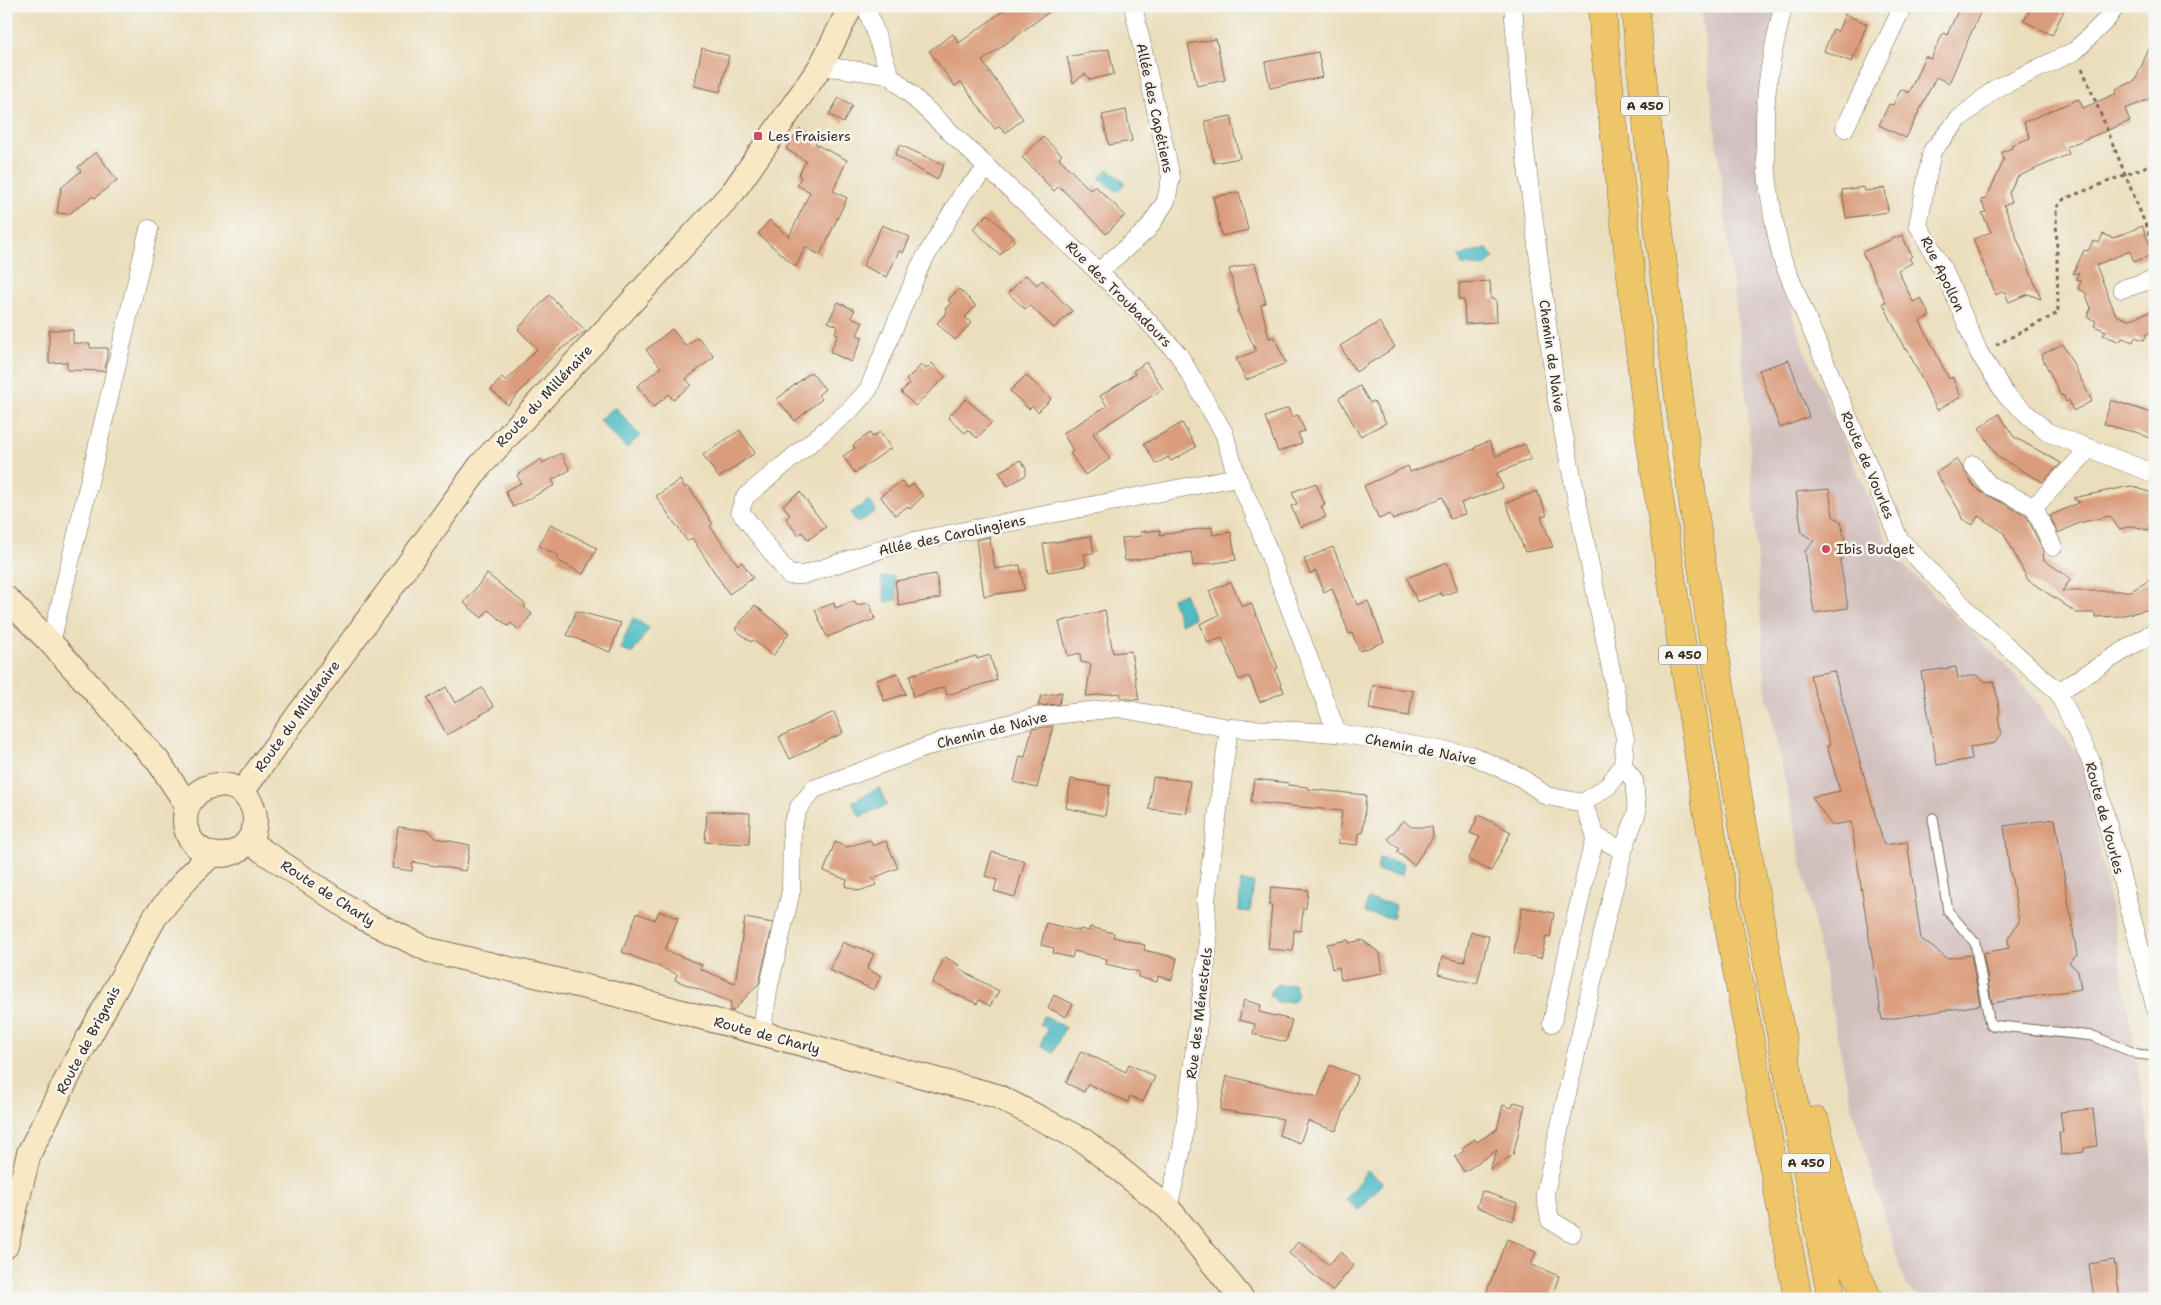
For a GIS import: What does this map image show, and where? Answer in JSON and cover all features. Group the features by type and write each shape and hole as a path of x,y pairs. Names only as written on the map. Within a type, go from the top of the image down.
{"highway":[{"name":"A 450","path":"1602,6 1605,51 1650,439 1707,809 1798,1299"},
{"name":"A 450","path":"1635,6 1655,206 1682,427 1727,730 1780,1027 1832,1299"},
{"path":"1780,1027 1802,1056 1816,1126 1850,1260 1868,1299"}],"main road":[{"name":"Route du Millénaire","path":"242,792 480,466 733,192 821,66 851,6"},
{"path":"6,598 51,643 193,798"},
{"path":"209,786 232,787 242,792 254,810 253,832 248,841 231,854 221,856 199,849 191,841 186,830 184,817 193,798 209,786"},
{"name":"Route de Charly","path":"248,841 365,919 429,950 611,993 997,1096 1084,1141 1168,1208 1242,1299"},
{"name":"Route de Brignais","path":"6,1246 29,1153 69,1075 155,917 210,854"}],"street":[{"name":"Rue des Troubadours","path":"866,6 890,75 1132,304 1179,355 1224,433 1237,477 1252,511 1337,733"},
{"name":"Allée des Capétiens","path":"1098,272 1148,229 1166,201 1171,177 1133,6"},
{"name":"Chemin de Naive","path":"761,1034 769,986 791,891 792,826 799,807 814,789 950,738 1036,717 1117,708 1229,728 1337,733 1471,756 1520,777 1547,796 1583,803 1608,786 1623,765 1626,739 1558,401 1525,151 1514,6"},
{"name":"Route de Vourles","path":"1783,6 1768,80 1765,125 1766,171 1771,215 1782,259 1899,539 1970,613 2058,692 2091,761 2155,1006"},
{"path":"1845,128 1903,6"},
{"name":"Rue Apollon","path":"2116,6 2107,19 2075,52 1996,89 1959,119 1932,150 1918,225 1946,275 1979,353 2006,395 2046,432 2155,474"},
{"path":"821,66 890,75"},
{"name":"Allée des Carolingiens","path":"988,168 964,192 920,266 868,390 850,410 744,496 740,511 789,574 803,575 894,545 1237,477"},
{"path":"51,643 149,229"},
{"path":"2122,289 2155,279"},
{"path":"2034,508 2090,448"},
{"path":"1973,465 1989,485 2034,508 2053,547"},
{"path":"2058,692 2155,631"},
{"name":"Rue des Ménestrels","path":"1168,1208 1182,1149 1207,955 1206,900 1229,728"},
{"path":"1572,1233 1550,1220 1545,1193 1623,851 1637,812 1634,780 1623,765"},
{"path":"1552,1023 1596,836 1583,803"},
{"path":"1596,836 1623,851"}],"lane":[{"path":"1933,818 1948,911 1975,943 1990,1024 2093,1036 2137,1054 2155,1056"}],"path":[{"path":"2075,52 2155,248"},
{"path":"1979,353 2058,313 2056,208 2064,199 2155,163"}],"shaded area":[{"path":"1701,6 1778,6 1759,94 1762,225 1806,354 1894,556 2012,672 2083,759 2114,926 2155,1172 2155,1299 1923,1299 1906,1287 1853,1113 1765,683 1747,404"}],"water":[{"path":"1108,169 1125,183 1117,192 1099,178"},
{"path":"1486,248 1494,258 1484,267 1462,265 1459,256"},
{"path":"615,407 640,436 626,448 599,420"},
{"path":"869,500 876,511 857,523 851,513"},
{"path":"894,576 897,600 885,602 881,578"},
{"path":"1184,593 1194,618 1181,624 1172,598"},
{"path":"633,618 649,628 632,654 620,648"},
{"path":"879,788 887,805 860,817 852,802"},
{"path":"1379,858 1404,863 1402,875 1377,871"},
{"path":"1241,881 1254,883 1250,912 1239,911"},
{"path":"1368,899 1396,905 1393,918 1365,913"},
{"path":"1278,984 1283,986 1294,984 1298,995 1293,1002 1277,1002 1270,995 1273,988"},
{"path":"1043,1016 1065,1027 1053,1053 1040,1046 1048,1029 1040,1024"},
{"path":"1367,1171 1383,1182 1359,1211 1346,1199"}],"building":[{"path":"1010,6 1057,6 982,61 1023,119 1005,133 1000,126 995,129 961,82 955,86 929,51 953,34 959,43"},
{"path":"1960,6 1983,6 1949,83 1936,77 1906,138 1879,125 1889,104 1893,105 1901,89 1909,93 1925,56 1931,59 1943,33 1947,35"},
{"path":"2032,6 2066,6 2052,35 2024,21"},
{"path":"1845,14 1867,24 1852,62 1824,51 1833,29 1838,31"},
{"path":"2155,35 2155,97 2125,109 2130,121 2066,147 2069,154 2017,177 2009,193 2012,202 2004,205 2041,299 2028,294 2009,302 2004,291 1996,295 1973,239 1991,232 1982,213 1986,212 1981,200 1986,199 2004,160 2001,153 2012,148 2011,145 2030,138 2024,122 2079,99 2083,108 2117,93 2116,89 2135,81"},
{"path":"1216,39 1225,80 1197,86 1188,44"},
{"path":"702,48 729,56 720,92 694,86"},
{"path":"1109,49 1114,74 1090,80 1085,74 1073,83 1067,57"},
{"path":"1318,52 1323,77 1270,88 1265,62"},
{"path":"839,98 852,106 843,123 829,114"},
{"path":"1126,110 1132,141 1109,145 1102,115"},
{"path":"1231,116 1240,158 1214,163 1205,121"},
{"path":"800,129 818,138 815,144 847,160 833,191 847,198 820,255 805,247 796,267 758,234 770,220 789,237 810,192 797,185 801,177 798,176 806,161 786,149"},
{"path":"1043,137 1062,155 1059,158 1090,190 1095,186 1125,215 1106,234 1059,186 1054,191 1022,157"},
{"path":"900,145 944,165 937,180 895,155"},
{"path":"96,152 117,180 95,198 93,196 69,214 57,213 61,188 81,171 78,167"},
{"path":"1864,187 1865,191 1885,188 1888,212 1846,218 1842,190"},
{"path":"1239,192 1248,230 1222,236 1213,197"},
{"path":"988,214 1015,240 1000,255 973,229"},
{"path":"882,225 910,237 903,253 899,251 887,277 863,266"},
{"path":"2142,226 2154,254 2134,262 2130,251 2096,265 2116,315 2128,320 2155,310 2155,330 2147,334 2144,340 2135,337 2133,342 2122,338 2120,342 2103,335 2106,331 2094,326 2096,321 2087,317 2091,308 2085,292 2078,289 2081,281 2076,279 2079,272 2073,274 2084,250 2088,251 2093,241 2099,243 2103,234 2113,238"},
{"path":"1902,235 1912,256 1909,258 1912,263 1898,270 1913,302 1921,298 1930,316 1920,321 1949,379 1952,377 1961,397 1937,410 1907,349 1905,350 1883,303 1886,302 1862,252"},
{"path":"1255,263 1266,303 1261,305 1269,338 1274,337 1286,363 1246,380 1236,359 1256,351 1237,310 1239,309 1229,269"},
{"path":"1026,275 1037,285 1042,280 1072,311 1054,328 1029,305 1025,309 1008,293"},
{"path":"1490,281 1491,299 1496,299 1497,322 1465,324 1464,300 1459,300 1459,283"},
{"path":"959,289 976,306 965,317 971,323 955,340 937,323 947,312 945,309 951,303 948,300"},
{"path":"549,295 586,331 554,354 508,405 491,390 502,377 506,381 537,349 518,329"},
{"path":"838,302 855,310 851,317 863,322 857,335 863,337 851,362 830,352 838,335 835,333 838,326 828,322"},
{"path":"1379,322 1395,347 1356,372 1340,346"},
{"path":"672,329 686,346 698,337 714,357 686,379 691,385 673,400 669,394 654,407 637,386 661,367 646,350"},
{"path":"49,330 73,330 73,343 90,344 90,348 108,348 105,371 67,370 67,362 49,363"},
{"path":"2063,344 2092,401 2073,411 2069,400 2066,402 2063,395 2061,396 2041,355"},
{"path":"1789,360 1809,417 1780,428 1759,370"},
{"path":"1146,362 1163,389 1093,433 1110,459 1085,475 1070,453 1073,451 1063,433 1107,406 1100,396 1135,374 1133,371"},
{"path":"932,363 945,377 915,406 901,392 909,384 906,380 921,365 926,369"},
{"path":"811,372 825,389 818,395 822,399 795,421 777,399"},
{"path":"1026,375 1051,399 1038,412 1032,406 1029,409 1010,391"},
{"path":"1360,386 1370,403 1374,401 1386,423 1360,436 1339,398"},
{"path":"966,399 992,422 977,438 968,430 965,433 948,417"},
{"path":"2111,400 2155,414 2155,440 2133,431 2104,424"},
{"path":"1288,408 1292,417 1298,415 1305,431 1298,433 1302,443 1278,452 1265,417"},
{"path":"1999,414 2014,437 2061,463 2043,482 1998,457 1979,428"},
{"path":"1182,423 1196,447 1171,461 1168,457 1156,464 1144,444"},
{"path":"740,430 755,453 719,478 703,455"},
{"path":"880,432 891,448 855,473 843,456 855,448 853,445 870,433 872,437"},
{"path":"1489,441 1496,456 1525,444 1531,459 1497,473 1503,488 1461,503 1465,514 1450,519 1443,497 1393,520 1390,514 1379,519 1364,486 1408,466 1410,472 1475,449 1475,447"},
{"path":"561,453 570,470 552,480 555,485 513,507 505,491 521,483 517,475 541,459 543,463"},
{"path":"1957,459 1973,485 1981,492 2026,515 2043,550 2044,560 2071,579 2062,591 2131,591 2155,577 2155,608 2120,616 2095,617 2095,613 2077,613 2028,580 2003,532 1978,516 1973,525 1962,519 1959,510 1936,473"},
{"path":"1020,460 1026,468 1026,475 1008,486 999,472"},
{"path":"680,480 685,488 688,486 713,524 710,526 738,565 742,562 753,578 729,594 692,538 687,541 656,496"},
{"path":"902,481 907,488 914,484 923,496 910,509 908,506 895,515 880,496"},
{"path":"1316,483 1325,505 1321,506 1326,517 1300,527 1291,506 1297,504 1292,492"},
{"path":"2131,486 2155,494 2155,521 2152,520 2148,530 2133,526 2119,529 2110,516 2079,523 2058,533 2050,516 2080,502 2073,498"},
{"name":"Ibis Budget","path":"1829,489 1833,516 1841,522 1847,551 1840,561 1848,608 1814,613 1805,551 1814,541 1802,533 1796,492"},
{"path":"1537,491 1547,515 1541,517 1553,547 1525,552 1506,503"},
{"path":"800,492 826,527 808,540 802,532 798,535 790,524 786,518 790,515 783,505"},
{"path":"551,524 597,548 583,574 557,560 559,556 539,546"},
{"path":"1212,527 1213,535 1231,532 1236,560 1193,566 1191,552 1125,561 1122,538 1141,536 1140,532 1160,530 1160,535"},
{"path":"1091,536 1094,553 1084,554 1086,566 1048,572 1043,544"},
{"path":"989,537 995,569 1020,565 1024,590 984,596 976,540"},
{"path":"1333,547 1357,605 1368,601 1384,642 1360,651 1352,633 1349,634 1332,588 1324,592 1316,571 1310,574 1304,559"},
{"path":"1447,562 1458,590 1442,596 1441,593 1417,602 1407,578"},
{"path":"487,574 526,605 524,607 532,614 519,630 511,623 508,626 488,610 482,618 464,603"},
{"path":"936,574 940,598 899,606 895,581"},
{"path":"1231,582 1242,607 1251,603 1278,668 1275,669 1284,692 1260,702 1249,676 1239,680 1222,638 1208,643 1200,624 1219,615 1209,591"},
{"path":"855,601 856,605 869,603 875,619 827,637 815,610 834,603 835,608"},
{"path":"755,605 789,633 773,656 735,629"},
{"path":"1105,610 1113,653 1131,651 1139,700 1121,698 1120,693 1086,696 1091,664 1081,662 1080,653 1068,656 1059,622"},
{"path":"576,611 621,623 610,652 567,635"},
{"path":"990,655 997,680 947,695 944,687 913,697 910,675 976,656 977,659"},
{"path":"1956,667 1958,678 1976,675 1986,682 1994,681 2000,713 1998,716 2001,734 1995,743 1970,747 1972,759 1937,765 1921,672"},
{"path":"1834,671 1884,845 1907,842 1921,939 1947,958 1971,955 1980,1005 1882,1020 1851,822 1831,825 1812,797 1840,791 1827,746 1830,745 1810,675"},
{"path":"897,673 906,694 884,701 877,680"},
{"path":"1373,685 1413,691 1409,716 1369,709"},
{"path":"446,687 455,703 482,688 494,707 447,735 427,699"},
{"path":"1062,692 1059,704 1038,706 1041,696"},
{"path":"834,712 843,733 790,759 779,737"},
{"path":"1053,726 1037,788 1014,782 1020,756 1025,757 1032,729"},
{"path":"1153,777 1190,781 1187,813 1149,809"},
{"path":"1071,779 1110,786 1105,816 1066,808"},
{"path":"1254,779 1289,783 1288,785 1308,787 1308,789 1366,795 1363,833 1359,833 1358,845 1338,843 1342,811 1251,802"},
{"path":"707,811 750,813 749,844 705,842"},
{"path":"1479,815 1511,832 1491,871 1468,860 1480,837 1470,833"},
{"path":"2055,819 2077,955 2069,963 2078,971 2081,989 1992,1003 1983,953 2009,948 2008,938 2019,922 2004,826"},
{"path":"1403,820 1411,827 1432,827 1433,837 1414,865 1397,852 1399,849 1388,839"},
{"path":"398,827 430,831 435,838 470,845 466,871 413,862 412,871 392,868"},
{"path":"870,840 873,846 886,841 898,868 873,878 876,885 859,891 845,886 847,880 824,871 835,842 847,847"},
{"path":"992,852 1025,861 1015,897 994,891 997,880 985,876"},
{"path":"1271,887 1308,890 1306,908 1303,908 1301,931 1294,930 1293,951 1268,949 1272,905 1269,905"},
{"path":"1522,907 1554,913 1550,938 1546,937 1541,958 1514,953"},
{"path":"659,911 678,918 665,950 702,965 700,969 735,983 745,918 773,923 759,983 733,1011 730,1010 731,1002 675,980 677,974 622,952 637,913 655,920"},
{"path":"1046,923 1079,931 1080,929 1089,931 1090,927 1114,933 1113,937 1145,945 1144,950 1177,958 1172,980 1158,976 1157,982 1138,977 1139,972 1106,964 1107,959 1074,951 1072,958 1053,953 1054,948 1041,945"},
{"path":"1471,932 1489,936 1477,984 1438,974 1442,957 1464,962"},
{"path":"1348,940 1349,943 1362,940 1380,953 1383,973 1341,980 1339,967 1332,969 1327,944"},
{"path":"843,942 874,954 867,969 881,976 874,990 829,970"},
{"path":"945,957 959,965 957,968 999,991 990,1006 979,1000 977,1004 932,983"},
{"path":"1054,995 1073,1004 1066,1017 1048,1008"},
{"path":"1244,1000 1261,1005 1259,1012 1292,1020 1286,1042 1253,1034 1255,1024 1239,1020"},
{"path":"1081,1051 1126,1072 1129,1064 1155,1077 1143,1102 1130,1096 1128,1102 1088,1084 1084,1092 1066,1083"},
{"path":"1330,1065 1358,1076 1336,1131 1308,1121 1300,1143 1279,1135 1283,1119 1220,1110 1227,1076 1318,1097"},
{"path":"1514,1102 1525,1105 1513,1155 1490,1169 1497,1150 1464,1172 1455,1157 1464,1151 1462,1148 1475,1139 1477,1142 1497,1129 1503,1105 1512,1108"},
{"path":"2093,1109 2097,1146 2084,1148 2084,1152 2061,1155 2059,1132 2063,1132 2060,1112"},
{"path":"1482,1191 1517,1203 1513,1221 1477,1207"},
{"path":"1507,1239 1536,1252 1531,1265 1559,1276 1551,1299 1484,1299"},
{"path":"1299,1241 1329,1265 1340,1252 1354,1265 1332,1291 1289,1253"},
{"path":"2114,1260 2120,1299 2094,1299 2089,1264"}],"place":[{"name":"Les Fraisiers","path":"758,136"},
{"name":"Ibis Budget","path":"1826,549"}]}
